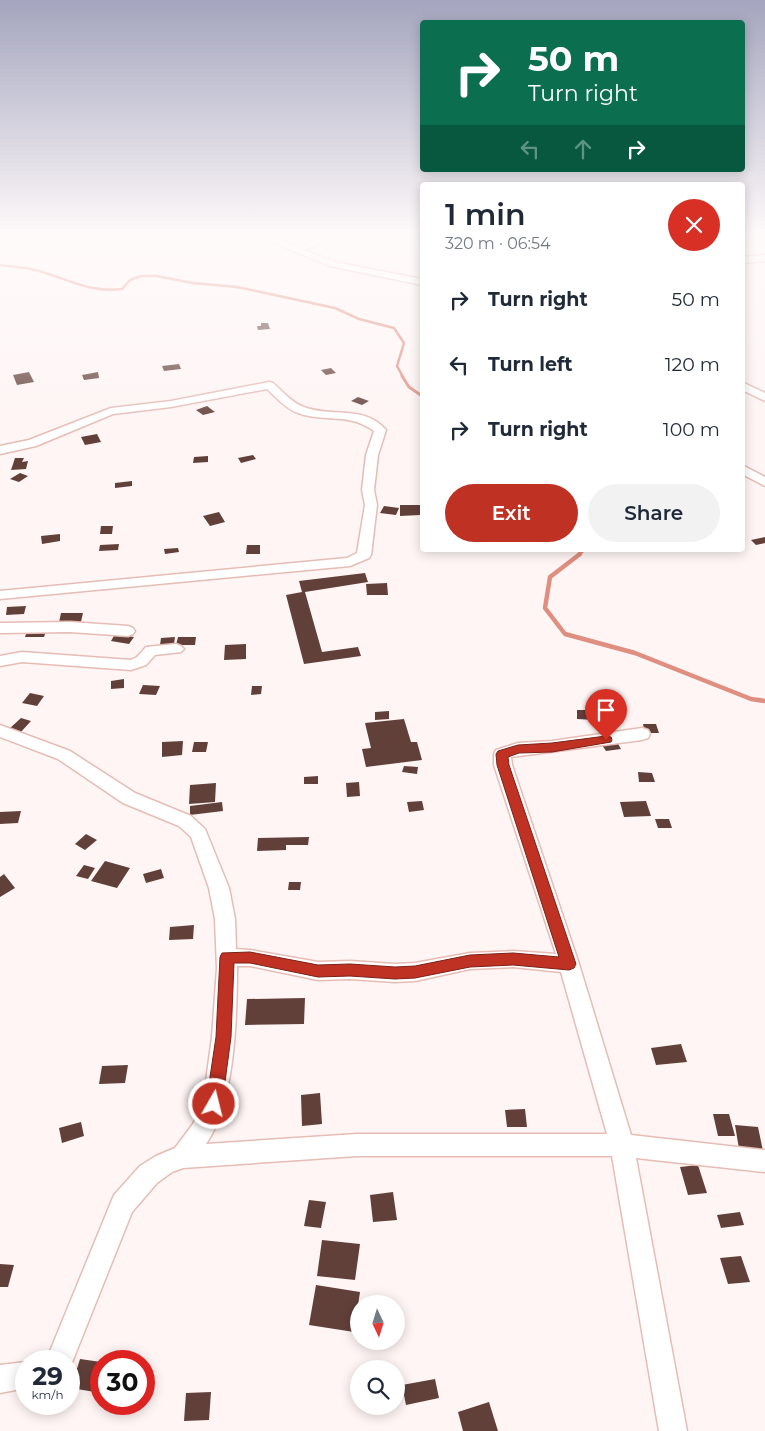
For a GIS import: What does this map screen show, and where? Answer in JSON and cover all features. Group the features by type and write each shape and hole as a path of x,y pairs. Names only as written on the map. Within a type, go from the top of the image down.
{"street":[{"path":"0,450 32,443 111,411 229,395 269,385 301,411 357,417 369,420 380,430 372,455 368,490 372,505 364,555 350,562 0,595"},
{"path":"745,387 765,398"},
{"path":"745,471 765,482"},
{"path":"0,628 128,630"},
{"path":"0,661 8,658 22,657 131,665 144,660 150,650 176,649"},
{"path":"0,731 64,755 129,798 185,821 199,834 219,888 225,919 227,957 224,1037 214,1104 201,1132 183,1157"},
{"path":"642,734 552,748 518,749 502,754 503,765 569,964 622,1145 673,1431"},
{"path":"227,957 250,958 318,971 350,970 395,973 415,972 470,961 513,959 569,964"},
{"path":"63,1350 123,1204 135,1185 149,1173 166,1162 183,1157 357,1145 622,1145 765,1161"},
{"path":"0,1379 15,1377"}],"building":[{"path":"261,323 268,323 270,329 258,330 257,326 261,326"},
{"path":"179,364 181,369 164,371 162,366"},
{"path":"331,368 336,373 326,375 321,370"},
{"path":"29,372 34,382 17,385 13,375"},
{"path":"98,372 99,378 84,380 82,375"},
{"path":"358,397 369,401 362,405 351,401"},
{"path":"207,406 215,412 203,415 196,410"},
{"path":"97,434 101,442 85,445 81,437"},
{"path":"253,455 256,459 241,463 238,458"},
{"path":"208,456 208,462 193,463 194,457"},
{"path":"15,458 24,458 22,462 28,461 26,469 11,470"},
{"path":"20,473 28,476 19,482 10,479"},
{"path":"132,481 132,486 115,488 115,483"},
{"path":"400,505 420,505 420,515 400,516"},
{"path":"384,506 399,508 396,515 380,513"},
{"path":"219,512 225,522 210,526 203,516"},
{"path":"101,526 113,526 112,534 100,534"},
{"path":"60,534 60,541 42,544 41,536"},
{"path":"765,537 765,543 756,545 751,540"},
{"path":"119,544 118,550 99,551 100,545"},
{"path":"247,545 260,545 260,554 246,554"},
{"path":"178,548 179,552 165,554 164,549"},
{"path":"365,573 368,582 305,592 322,652 358,647 361,656 304,664 286,595 302,592 299,581"},
{"path":"387,583 388,595 367,595 366,584"},
{"path":"26,606 24,614 6,615 7,607"},
{"path":"61,613 83,613 80,626 58,627"},
{"path":"27,631 46,631 44,637 25,637"},
{"path":"115,634 134,637 129,644 111,641"},
{"path":"175,637 174,644 160,645 161,638"},
{"path":"178,637 196,637 195,645 176,645"},
{"path":"246,644 246,659 224,660 225,645"},
{"path":"124,679 124,688 111,689 111,681"},
{"path":"143,685 160,686 156,695 139,694"},
{"path":"252,686 262,686 261,694 251,695"},
{"path":"30,693 44,696 37,706 22,703"},
{"path":"577,710 594,710 595,720 577,719"},
{"path":"389,711 389,719 375,720 375,712"},
{"path":"21,718 31,721 20,733 9,729"},
{"path":"404,719 411,742 417,742 422,760 366,767 362,749 371,748 365,723"},
{"path":"643,724 656,724 659,733 645,733"},
{"path":"183,741 182,755 162,757 162,742"},
{"path":"194,742 208,742 206,752 192,752"},
{"path":"617,742 621,749 606,751 602,745"},
{"path":"404,766 418,767 417,774 402,772"},
{"path":"638,772 652,773 655,782 639,782"},
{"path":"318,776 318,784 304,784 304,777"},
{"path":"359,782 360,796 347,797 346,783"},
{"path":"216,783 215,802 189,804 190,785"},
{"path":"422,801 424,810 409,812 407,802"},
{"path":"646,801 651,816 624,817 620,802"},
{"path":"222,802 223,811 190,815 190,806"},
{"path":"21,811 18,823 0,824 0,812"},
{"path":"655,819 669,819 672,828 658,828"},
{"path":"86,834 97,840 85,850 75,844"},
{"path":"309,837 308,845 286,845 286,850 257,851 258,838"},
{"path":"105,861 130,868 117,888 91,881"},
{"path":"84,865 95,868 88,879 76,876"},
{"path":"161,869 164,878 146,883 143,874"},
{"path":"4,874 15,888 0,897 0,877"},
{"path":"289,882 301,882 300,890 288,890"},
{"path":"194,925 193,939 169,940 170,927"},
{"path":"305,998 304,1024 245,1025 247,999"},
{"path":"681,1044 687,1062 656,1065 651,1048"},
{"path":"128,1065 125,1083 99,1084 102,1066"},
{"path":"320,1093 322,1124 302,1126 301,1095"},
{"path":"525,1109 527,1127 507,1127 505,1110"},
{"path":"713,1114 729,1114 735,1136 718,1136"},
{"path":"81,1122 84,1136 62,1143 59,1128"},
{"path":"735,1125 758,1127 763,1151 739,1149"},
{"path":"698,1165 707,1193 688,1195 680,1167"},
{"path":"393,1192 397,1220 373,1222 370,1195"},
{"path":"309,1200 326,1202 321,1228 304,1226"},
{"path":"740,1212 744,1225 721,1228 717,1215"},
{"path":"322,1240 360,1244 355,1280 317,1276"},
{"path":"741,1256 750,1282 728,1284 720,1258"},
{"path":"0,1264 14,1265 8,1287 0,1287"},
{"path":"316,1285 360,1292 360,1295 350,1295 350,1331 309,1325"},
{"path":"80,1359 90,1360 90,1391 80,1390"},
{"path":"435,1379 439,1398 406,1405 405,1384"},
{"path":"211,1392 209,1420 184,1421 186,1393"},
{"path":"489,1402 498,1431 463,1431 458,1412"}],"waterway":[{"path":"311,303 335,308 359,319 394,328 404,343 397,366 403,377"},
{"path":"402,376 409,387 420,395"},
{"path":"578,555 582,552"},
{"path":"580,554 550,577 545,608 565,634 635,653 751,699 765,701"}],"route":[{"path":"214,1104 224,1037 227,957 250,958 318,971 338,972 350,970 395,973 415,972 470,961 513,959 569,964 503,765 502,754 518,749 552,748 606,740"}]}
